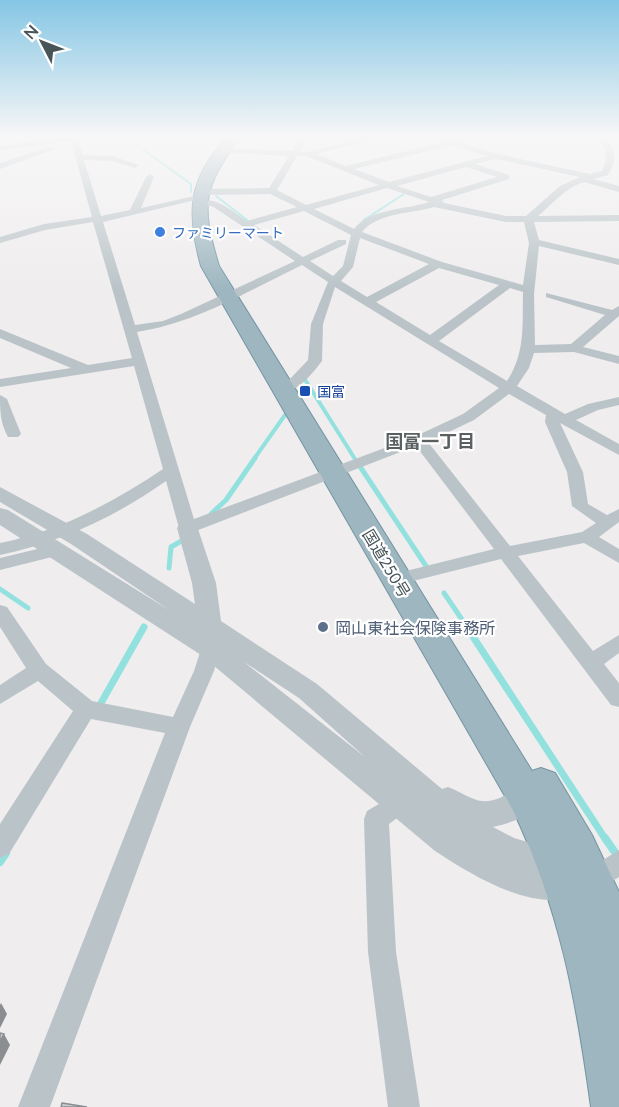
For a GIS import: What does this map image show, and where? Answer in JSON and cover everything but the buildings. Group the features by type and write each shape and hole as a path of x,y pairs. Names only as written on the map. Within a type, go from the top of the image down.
{"highway":[{"name":"国道250号","path":"207,188 202,198 199,232 210,266 231,295 405,577 568,830 583,873 614,932 619,964"},
{"name":"国道250号","path":"405,577 527,798 583,873 583,932 610,1060 617,1107"}],"street":[{"path":"34,1107 179,727 204,671 211,638 204,583 115,278 85,188"},
{"path":"134,212 145,188"},
{"path":"249,223 383,188"},
{"path":"393,188 431,200 475,210 529,218 564,188"},
{"path":"431,200 471,188"},
{"path":"0,240 44,227 202,198 272,191 352,232 438,264 529,290"},
{"path":"287,388 315,361 317,324 336,280 348,267 352,232 386,202 404,192"},
{"path":"202,198 249,223 303,260 432,340 619,450"},
{"path":"352,232 373,219 434,204 506,219 619,219"},
{"path":"188,528 454,425 483,408 509,385 524,365 529,349 529,290 535,242 529,218"},
{"path":"130,329 165,324 342,242"},
{"path":"535,242 619,262"},
{"path":"369,301 438,264"},
{"path":"432,340 507,285"},
{"path":"550,295 617,312"},
{"path":"574,348 617,312"},
{"path":"0,333 85,369"},
{"path":"529,349 574,348 619,359"},
{"path":"0,383 140,361"},
{"path":"0,399 13,434"},
{"path":"613,518 580,506 575,472 552,422 593,407 619,401"},
{"path":"419,440 619,699"},
{"path":"0,564 55,541 117,507 170,471"},
{"path":"0,493 55,541"},
{"path":"0,515 55,541 211,638 308,691 468,829 486,841 523,857 583,873"},
{"path":"405,577 507,552 587,537 613,518"},
{"path":"587,537 619,556"},
{"path":"0,549 55,541"},
{"path":"0,612 39,669 86,709 179,727"},
{"path":"211,638 399,803 446,841 474,859 517,878 583,873"},
{"path":"591,663 619,642"},
{"path":"0,696 39,669"},
{"path":"0,846 86,709"},
{"path":"396,767 414,775 460,809 478,815 509,810 527,798"},
{"path":"399,803 376,819 382,952 404,1107"}],"waterway":[{"path":"191,188 191,192"},
{"path":"364,220 404,194"},
{"path":"216,196 247,220"},
{"path":"244,219 253,225"},
{"path":"352,234 366,219"},
{"path":"304,378 355,459"},
{"path":"254,459 285,415"},
{"path":"211,514 226,500 255,458"},
{"path":"361,468 426,566"},
{"path":"169,568 171,547 183,540"},
{"path":"0,589 28,608"},
{"path":"444,593 467,627"},
{"path":"466,626 606,840"},
{"path":"101,703 144,627"},
{"path":"605,838 614,851"},
{"path":"0,862 6,853"}],"place":[{"name":"ファミリーマート","path":"160,232"},
{"name":"国富","path":"305,391"},
{"name":"岡山東社会保険事務所","path":"323,627"}],"district":[{"name":"国富一丁目","path":"430,441"}]}
